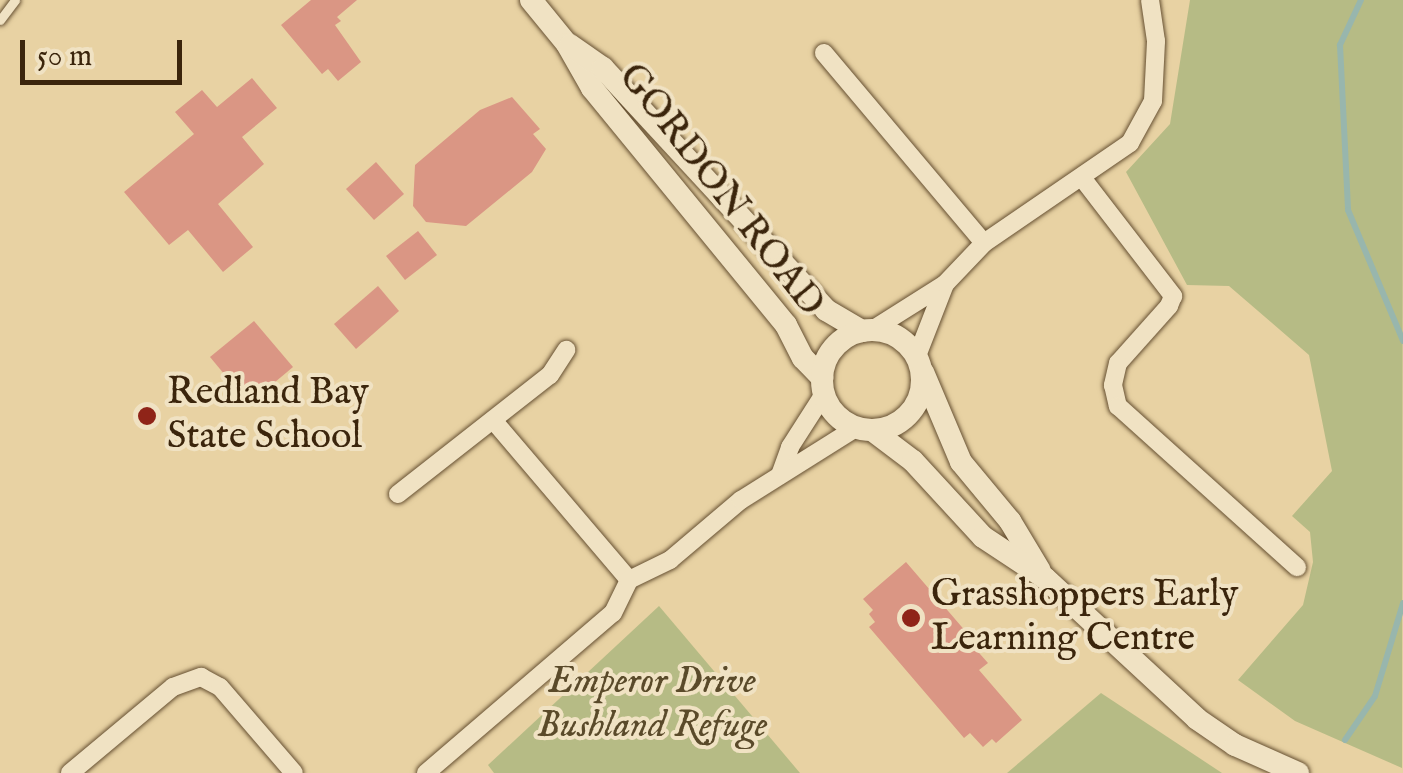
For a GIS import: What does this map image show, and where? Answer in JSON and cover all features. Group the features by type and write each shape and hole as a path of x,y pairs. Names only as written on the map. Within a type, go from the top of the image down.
{"street":[{"name":"GORDON ROAD","path":"531,0 568,44 592,88 786,325 823,386"},
{"path":"780,474 823,386 834,348 945,284 984,243 1130,144 1153,101 1156,41 1150,0"},
{"name":"GORDON ROAD","path":"568,44 603,68 826,310 867,331"},
{"path":"824,53 984,243"},
{"path":"1083,178 1173,296 1169,306 1118,363 1113,385 1118,406 1297,567"},
{"path":"426,773 613,612 628,580 670,560 741,500 780,474 864,429 888,428 912,410 923,382 919,361 945,284"},
{"path":"867,331 898,337 919,361 961,462 1010,521 1044,578"},
{"path":"398,494 550,375 566,350"},
{"path":"823,386 831,408 927,474 983,537 1044,578 1197,719 1235,745 1298,773"},
{"path":"493,420 628,580"},
{"path":"70,773 173,687 201,677 220,686 294,773"}],"lane":[{"path":"0,20 15,0"}],"green space":[{"path":"1190,0 1403,0 1402,768 1295,721 1238,680 1303,605 1313,562 1310,532 1292,516 1332,471 1309,355 1229,286 1187,285 1126,172 1170,124"},
{"name":"Emperor Drive Bushland Refuge","path":"659,606 800,773 494,773 488,765"},
{"path":"1101,693 1222,773 1007,773"}],"building":[{"path":"311,0 357,0 337,17 341,21 335,25 361,62 338,81 328,69 322,74 281,25"},
{"path":"252,78 277,108 242,137 264,164 218,204 253,247 223,272 188,230 169,245 124,192 194,134 175,112 202,90 217,107"},
{"path":"512,97 540,129 533,134 546,149 532,172 466,226 426,222 413,206 415,165 480,110"},
{"path":"376,162 404,194 374,220 346,189"},
{"path":"418,231 437,255 405,280 386,256"},
{"path":"378,286 399,311 356,349 334,324"},
{"path":"254,321 293,367 249,404 210,357"},
{"path":"906,562 967,633 964,636 988,663 979,670 1022,720 996,743 992,739 983,747 970,733 964,738 869,627 875,622 869,614 873,610 863,599"}],"waterway":[{"path":"1361,0 1340,45 1348,210 1403,341"},
{"path":"1345,740 1375,696 1403,603"}],"place":[{"name":"Redland Bay State School","path":"147,416"},
{"name":"Grasshoppers Early Learning Centre","path":"911,618"}]}
